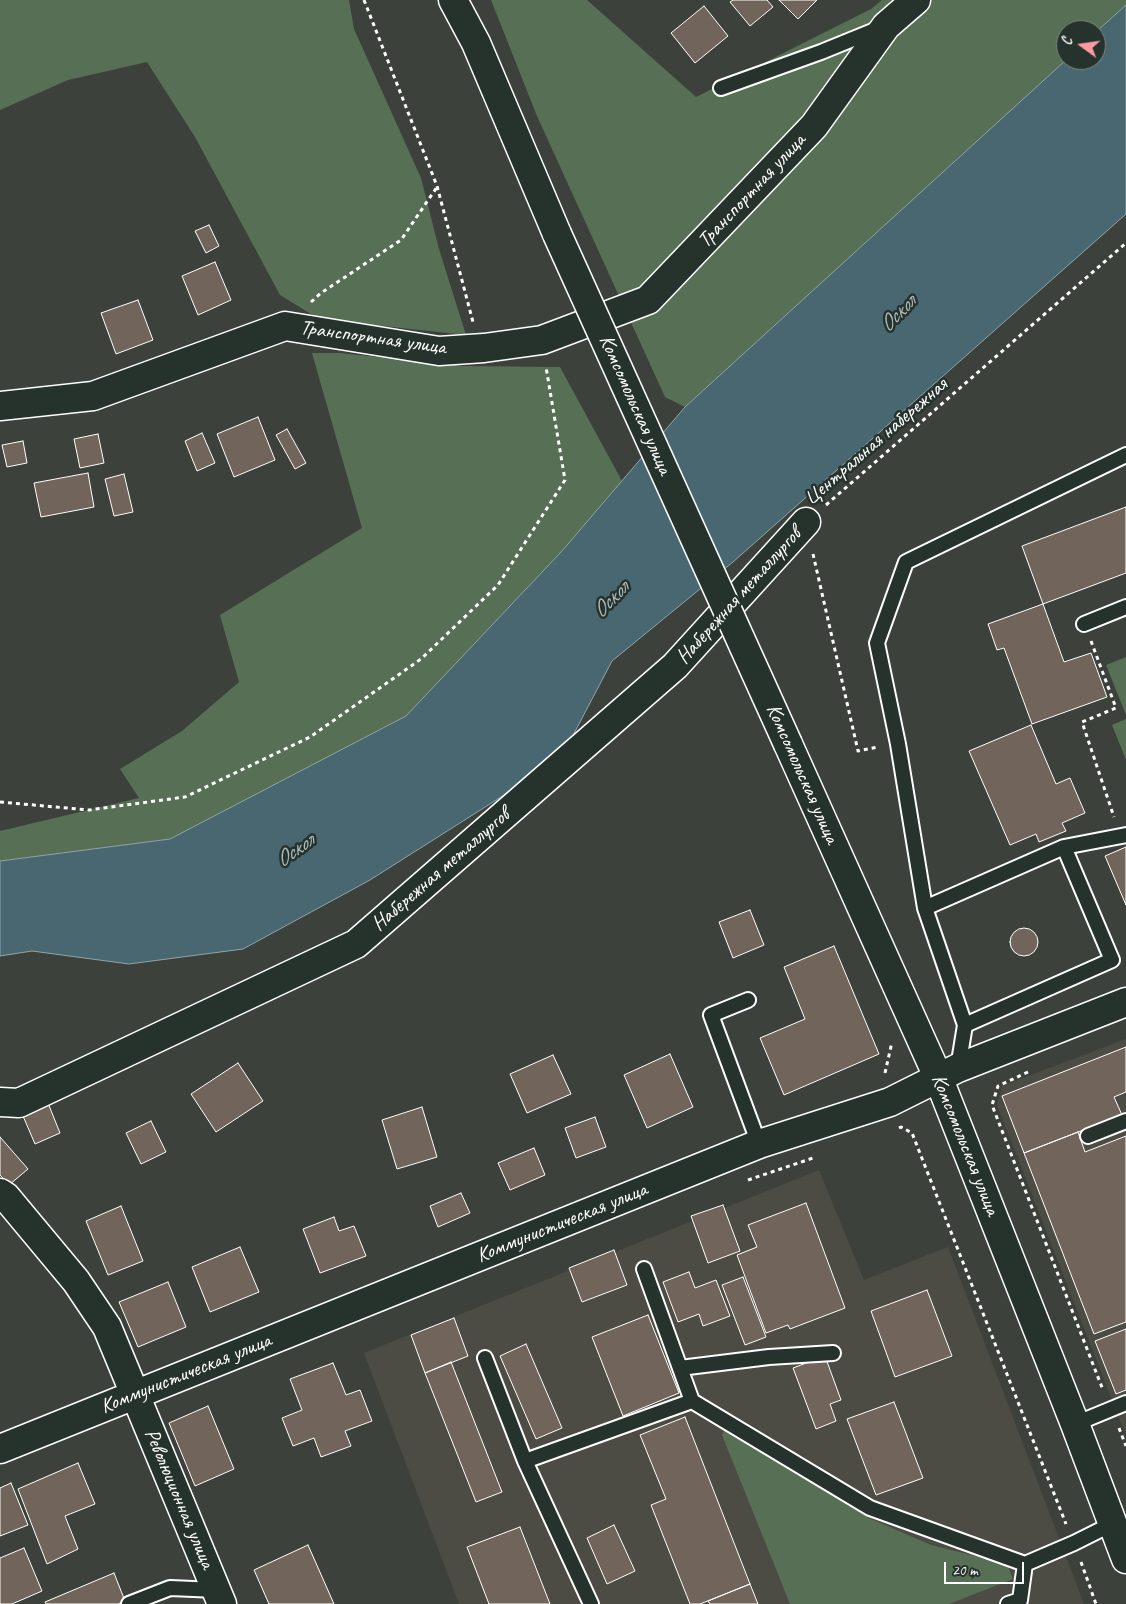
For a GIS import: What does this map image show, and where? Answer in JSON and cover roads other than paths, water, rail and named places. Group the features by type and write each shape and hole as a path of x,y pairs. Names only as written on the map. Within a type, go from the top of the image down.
{"street":[{"name":"Комсомольская улица","path":"453,0 476,43 557,234 788,744 948,1073 1126,1559"},
{"name":"Транспортная улица","path":"0,406 93,396 285,326 439,351 484,348 542,340 648,300 814,126 886,26 916,0"},
{"name":"Набережная металлургов","path":"0,1102 19,1103 356,944 675,666 806,522"},
{"name":"Коммунистическая улица","path":"0,1449 759,1144 890,1102 948,1073 1124,1004"},
{"name":"Революционная улица","path":"0,1193 6,1197 76,1281 107,1327 220,1597"}],"lane":[{"path":"721,88 886,26"},
{"path":"948,1073 965,1026 925,908 898,744 877,643 906,562 1126,455"},
{"path":"1084,624 1126,607"},
{"path":"925,908 1064,847 1123,836"},
{"path":"965,1026 1112,960 1064,847"},
{"path":"748,1000 711,1015 759,1144"},
{"path":"1088,1136 1126,1121"},
{"path":"644,1269 692,1401 870,1508 1025,1564 1112,1524"},
{"path":"680,1368 769,1356 833,1353"},
{"path":"484,1358 525,1461 592,1604"},
{"path":"525,1461 692,1401"},
{"path":"1075,1424 1126,1403"},
{"path":"1008,1604 1020,1600 1025,1564"},
{"path":"129,1604 170,1588 220,1597"}],"water":[{"name":"Оскол","path":"1126,5 1126,214 733,562 612,661 569,743 523,783 370,880 243,949 129,964 32,951 0,956 0,861 170,839 406,716 562,551 685,407 1056,69 1106,70 1106,23"}]}
